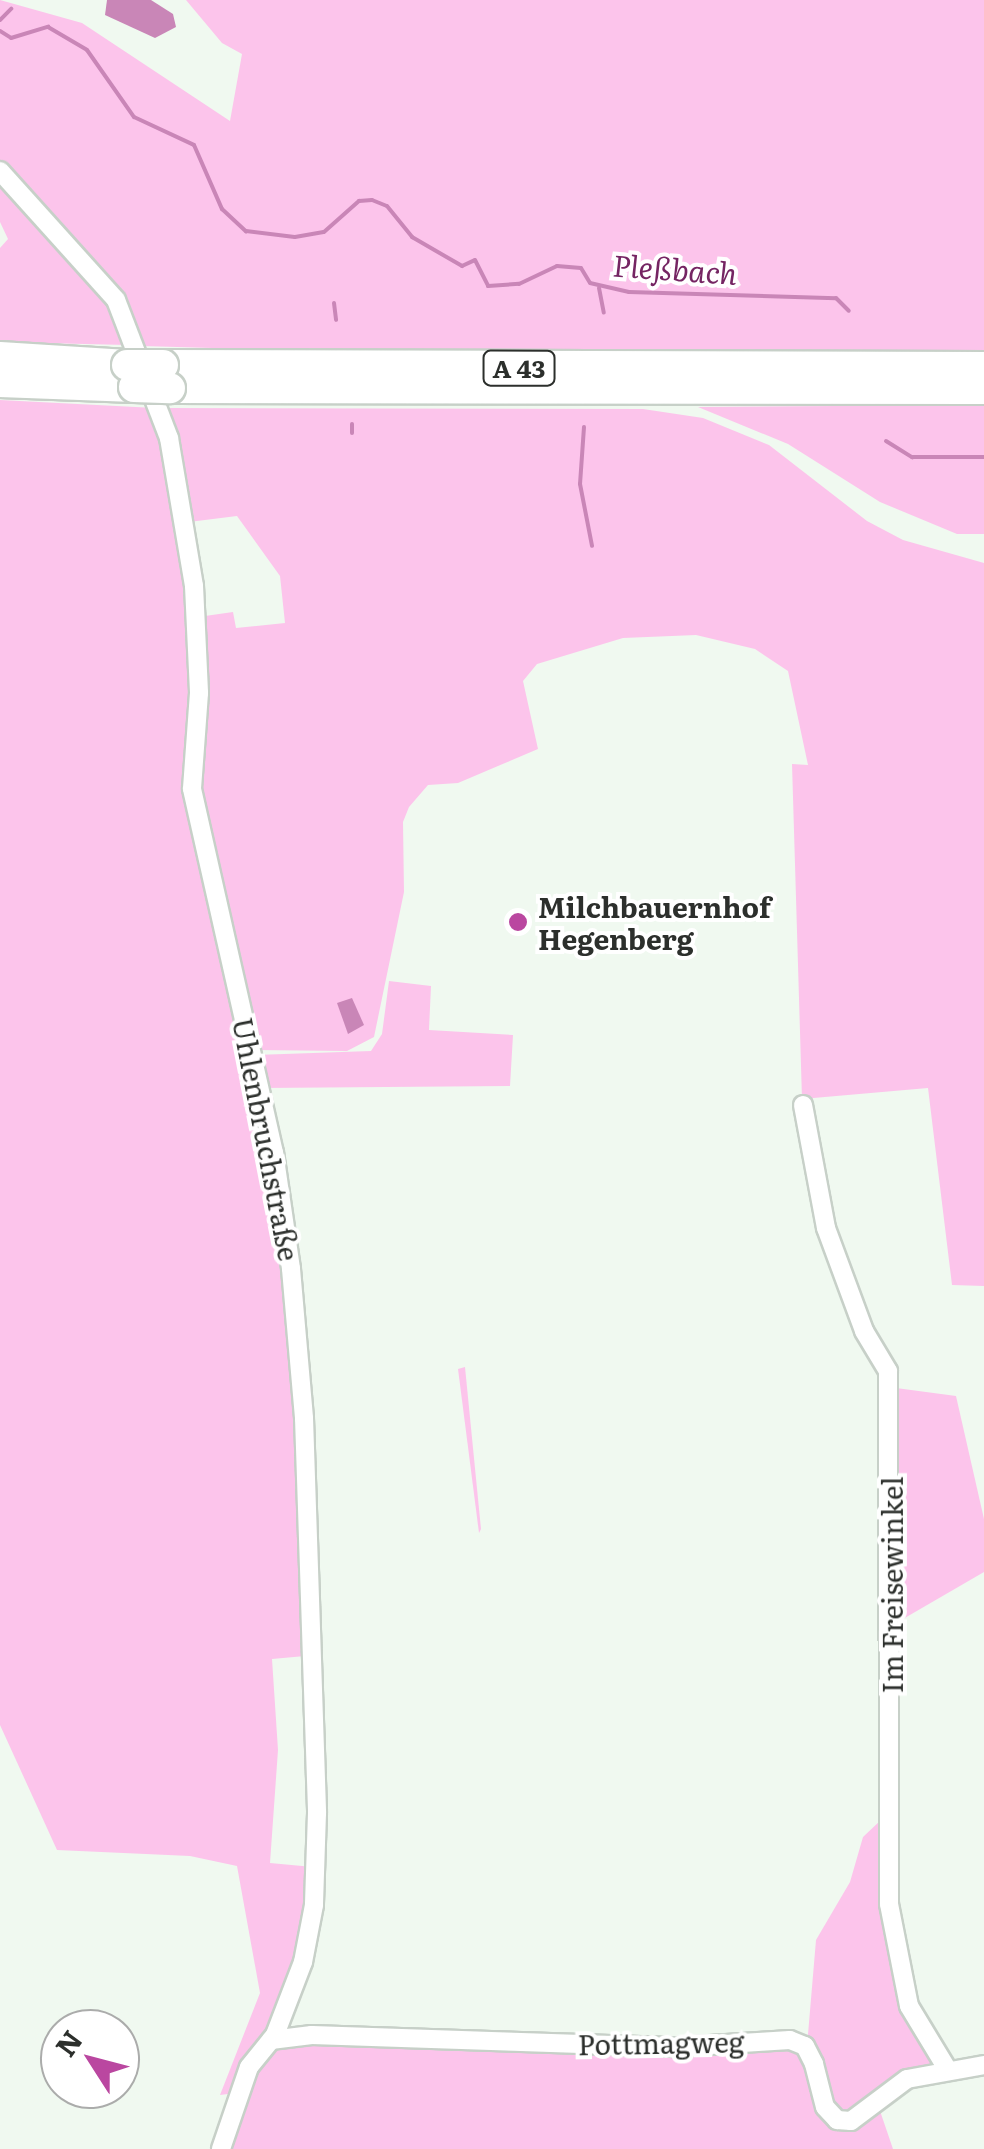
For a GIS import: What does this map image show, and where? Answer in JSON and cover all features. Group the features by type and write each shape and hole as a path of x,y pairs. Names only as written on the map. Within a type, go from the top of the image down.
{"highway":[{"name":"A 43","path":"0,357 131,376"},
{"name":"A 43","path":"167,377 984,366"},
{"name":"A 43","path":"0,382 131,376 578,392 984,389"},
{"path":"578,392 690,412"}],"street":[{"name":"Uhlenbruchstraße","path":"0,171 116,300 161,407 184,515 198,672 192,789 280,1183 304,1418 317,1861 303,1962 270,2040 249,2067 222,2149"},
{"name":"Im Freisewinkel","path":"803,1105 830,1242 864,1331 888,1370 889,1904 909,2006 946,2067"},
{"name":"Pottmagweg","path":"270,2040 312,2035 678,2048 790,2040 804,2046 814,2064 825,2107 836,2120 851,2121 886,2090 946,2067 984,2065"}],"shaded area":[{"path":"0,0 82,23 230,121 242,54 222,43 186,0 984,0 984,350 386,353 142,346 113,288 0,165"},
{"path":"107,0 151,0 173,14 176,27 155,38 105,15"},
{"path":"0,175 107,291 127,345 0,342 0,248 8,239 0,222"},
{"path":"0,400 155,408 187,589 194,679 186,759 265,1123 293,1324 305,1656 272,1659 278,1750 270,1863 313,1867 309,1921 269,2034 228,2094 220,2095 260,1993 237,1866 190,1856 57,1850 0,1725"},
{"path":"984,405 984,534 957,534 880,502 788,444 698,407"},
{"path":"167,408 643,409 703,418 769,445 867,521 903,540 984,563 984,1286 952,1285 928,1088 802,1099 792,764 808,765 788,671 755,649 696,635 623,638 537,664 523,681 538,749 458,783 428,785 409,807 403,822 404,892 374,1037 347,1051 256,1050 198,806 198,617 233,612 236,628 285,623 280,576 237,516 189,522"},
{"path":"389,981 431,986 429,1030 513,1035 510,1086 262,1088 255,1055 371,1051 382,1034"},
{"path":"352,998 364,1025 348,1034 337,1003"},
{"path":"465,1367 481,1529 479,1533 458,1369"},
{"path":"896,1388 956,1396 984,1519 984,1572 903,1619 897,1618"},
{"path":"882,1819 890,1960 916,2040 944,2073 929,2074 878,2105 893,2149 226,2149 251,2073 268,2053 304,2040 807,2046 816,1940 850,1882 863,1837"}],"waterway":[{"path":"0,20 11,9"},
{"name":"Pleßbach","path":"0,31 11,38 48,27 87,50 134,117 194,145 222,209 246,231 295,237 324,232 359,201 372,200 387,206 412,237 462,266 475,260 488,286 519,284 557,266 581,268 590,283 629,292 836,298 849,311"},
{"path":"599,288 604,313"},
{"path":"334,303 336,320"},
{"path":"352,424 352,433"},
{"path":"584,427 580,484 592,546"},
{"name":"Pleßbach","path":"886,441 912,457 984,457"}],"place":[{"name":"Milchbauernhof Hegenberg","path":"518,922"}]}
